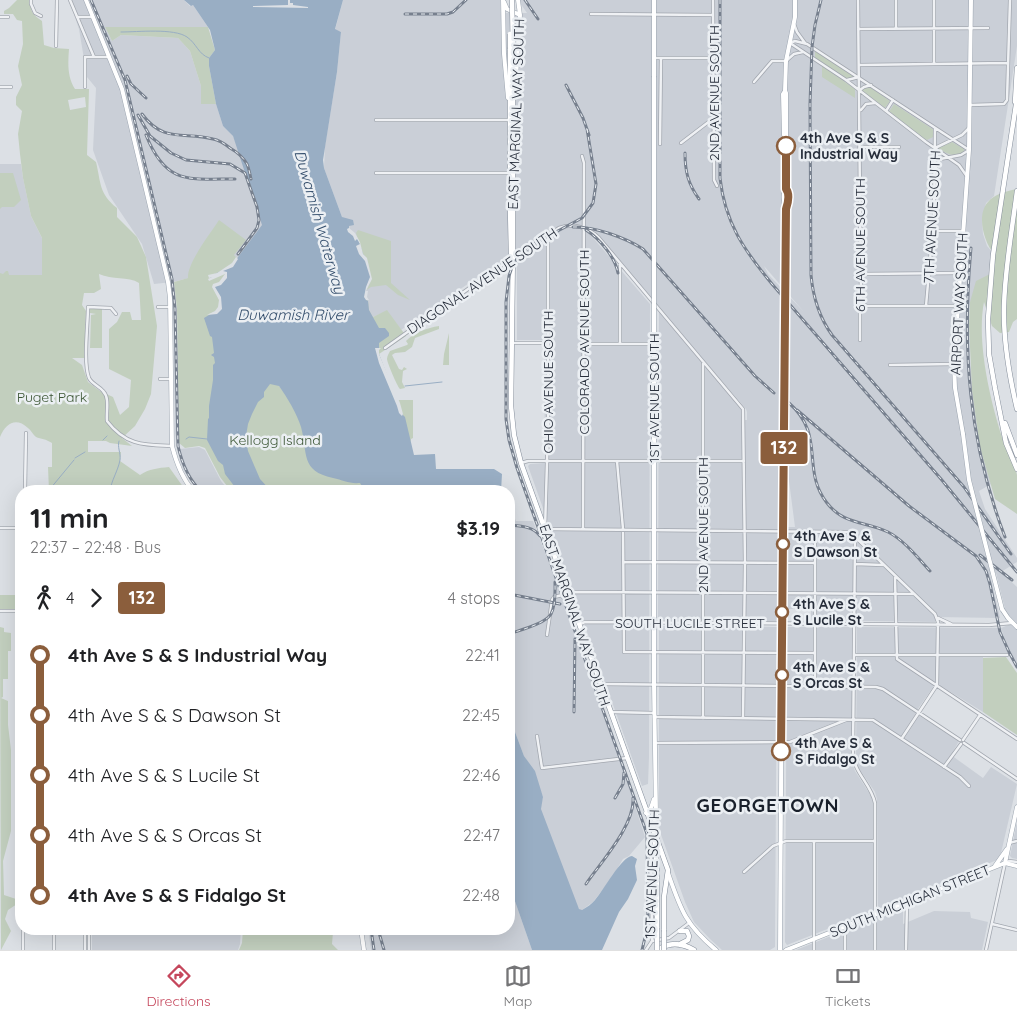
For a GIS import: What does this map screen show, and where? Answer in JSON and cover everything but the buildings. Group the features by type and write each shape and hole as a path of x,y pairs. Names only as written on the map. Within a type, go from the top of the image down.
{"highway":[{"path":"512,0 514,102"},
{"path":"509,107 512,49"},
{"path":"1015,114 1017,68"},
{"path":"1017,98 988,301 989,354 1006,443 1017,470"},
{"name":"EAST MARGINAL WAY SOUTH","path":"514,102 511,343 511,415 514,435 521,463 668,870"},
{"name":"EAST MARGINAL WAY SOUTH","path":"509,107 512,173"},
{"path":"1017,192 1005,284 1004,333 1009,372 1017,409"},
{"path":"999,406 1017,455"},
{"path":"655,838 657,950"},
{"path":"664,950 664,897 668,870"},
{"path":"657,950 665,945 678,944 688,940 687,932 680,930"},
{"path":"678,944 694,950"}],"main road":[{"path":"86,0 123,91 168,282 172,379 172,446 181,472 189,485"},
{"path":"504,0 507,9 520,15"},
{"name":"EAST MARGINAL WAY SOUTH","path":"504,0 504,54 509,107"},
{"path":"512,0 520,9"},
{"name":"EAST MARGINAL WAY SOUTH","path":"514,102 520,15 518,0"},
{"name":"1ST AVENUE SOUTH","path":"653,831 656,814 653,623 654,0"},
{"path":"780,950 781,652 787,232 784,204 787,115 785,91 786,61 794,23 795,0"},
{"name":"AIRPORT WAY SOUTH","path":"971,0 970,127 954,364 955,388 969,480 1002,609 1017,627"},
{"path":"785,91 783,94 787,115"},
{"path":"784,101 784,135 786,137"},
{"name":"1ST AVENUE SOUTH","path":"646,813 651,808 655,797"},
{"path":"1017,807 1005,863 1017,866"},
{"path":"994,867 1009,844"},
{"name":"SOUTH MICHIGAN STREET","path":"786,950 1005,863"},
{"name":"EAST MARGINAL WAY SOUTH","path":"668,870 680,906 689,923 716,950"},
{"path":"362,935 364,950"}],"street":[{"path":"31,0 35,14 41,16"},
{"path":"56,46 57,0"},
{"path":"70,0 94,57"},
{"name":"2ND AVENUE SOUTH","path":"713,0 714,180 717,186"},
{"name":"6TH AVENUE SOUTH","path":"858,0 861,301 863,304 860,307 860,340"},
{"path":"896,0 896,29"},
{"path":"934,0 934,64"},
{"path":"970,105 1006,102 1010,0"},
{"path":"592,14 713,15"},
{"path":"0,16 8,16"},
{"path":"77,17 93,17"},
{"path":"794,23 799,36 806,44 969,150 961,155 940,159 935,169"},
{"path":"858,29 988,28"},
{"path":"790,43 806,44"},
{"path":"790,43 846,80 963,168 967,177"},
{"path":"754,82 772,61 786,61 794,54 805,52"},
{"path":"85,87 85,57 110,57"},
{"path":"654,58 714,58"},
{"path":"660,144 661,58"},
{"path":"850,71 857,69 859,65 1008,63"},
{"path":"846,80 853,80 859,77"},
{"path":"860,91 864,87 871,85"},
{"path":"0,88 11,88"},
{"path":"886,111 894,100"},
{"path":"860,114 865,105 875,103"},
{"path":"681,143 714,116"},
{"path":"376,120 510,120"},
{"path":"935,148 962,135 970,127"},
{"name":"7TH AVENUE SOUTH","path":"926,306 933,231 936,129"},
{"path":"926,142 933,140 936,136"},
{"path":"860,147 899,147"},
{"name":"COLORADO AVENUE SOUTH","path":"582,156 584,163 583,529"},
{"path":"376,173 512,173"},
{"name":"DIAGONAL AVENUE SOUTH","path":"385,348 512,259 562,227 584,228"},
{"path":"584,228 596,235 702,362 744,409 743,718"},
{"path":"933,231 964,231"},
{"name":"OHIO AVENUE SOUTH","path":"545,529 548,236"},
{"path":"620,264 620,344"},
{"path":"861,274 961,273"},
{"path":"863,304 867,306 958,306"},
{"path":"116,314 113,308 88,307 87,356 90,380 102,389 106,396 108,422 122,435 138,444 172,446"},
{"path":"158,307 170,307"},
{"path":"511,343 548,343"},
{"path":"584,344 647,344"},
{"name":"2ND AVENUE SOUTH","path":"702,362 704,531 703,718"},
{"path":"890,365 954,364"},
{"path":"160,379 172,379"},
{"path":"25,485 26,433"},
{"path":"521,463 528,460 744,461"},
{"path":"617,461 623,529 624,652 815,653"},
{"path":"0,528 15,528"},
{"path":"545,529 847,532 854,536 937,617 945,622 957,625"},
{"path":"815,532 815,686"},
{"path":"854,536 854,759 858,771 870,788 874,798 876,950"},
{"path":"624,562 815,563"},
{"path":"855,564 884,565"},
{"path":"895,576 896,655 898,660 1017,739"},
{"path":"547,635 552,600 554,597 568,593 913,594"},
{"path":"0,611 15,611"},
{"path":"902,738 936,686 939,625 937,617"},
{"name":"SOUTH LUCILE STREET","path":"578,624 585,622 896,625 989,625 1012,623"},
{"path":"854,655 1007,655"},
{"path":"600,684 876,686 884,689 1017,779"},
{"path":"610,712 703,718 854,719 876,721 969,786"},
{"path":"944,767 980,715"},
{"path":"654,743 790,742 848,719"},
{"path":"537,736 542,768 627,758"},
{"name":"1ST AVENUE SOUTH","path":"646,950 652,940 651,845 653,831"},
{"path":"744,872 772,848 786,841 875,841"},
{"path":"814,841 814,950"},
{"path":"1009,844 1017,841"},
{"path":"986,950 1005,863 1009,861 1017,862"},
{"path":"906,950 907,902"},
{"path":"652,940 668,938 689,923"},
{"path":"992,924 1017,930"},
{"path":"845,926 845,950"},
{"path":"23,935 23,950"},
{"path":"54,935 54,950"},
{"path":"87,935 87,950"}],"shaded area":[{"path":"69,0 184,0 190,6 193,5 208,27 105,27 112,41 121,35 178,38 190,51 201,86 201,104 216,104 223,126 233,136 271,219 240,259 234,256 189,278 173,282 176,309 178,432 180,449 199,447 205,450 224,485 194,485 184,471 180,461 175,433 172,282 154,284 142,244 109,195 93,150 96,88 87,77 79,29"},
{"path":"343,0 500,0 503,50 504,13 527,13 518,0 1017,0 1017,46 994,196 986,203 982,220 983,234 987,246 994,254 992,273 970,302 969,325 970,360 980,447 991,484 979,491 985,509 1017,558 1017,562 1001,572 1017,587 1017,664 1008,649 1001,628 1016,622 1005,609 996,573 990,574 1000,618 936,617 935,622 811,620 811,609 787,609 787,527 795,527 789,467 780,467 778,619 776,621 658,620 659,312 741,408 743,420 747,420 747,412 588,226 588,232 650,304 649,757 648,784 642,786 528,466 530,464 545,463 544,340 517,340 517,266 504,259 401,330 387,311 373,317 369,310 349,226 342,217 324,168 325,146 337,72 341,32 335,30","holes":["764,266 804,312 768,274"]},
{"path":"0,164 21,164 31,216 42,238 42,275 0,275"},
{"path":"515,519 516,521 533,521 619,756 645,837 629,856 623,859 611,879 593,902 582,910 577,906 571,892 540,809 543,797 531,767 524,756 515,732"},
{"path":"659,626 777,627 775,947 770,950 722,950 694,922 659,829"},
{"path":"787,627 853,627 852,762 873,803 873,911 787,945 785,942"},
{"path":"857,627 998,628 1008,653 983,653 983,712 936,683 915,713 959,741 951,755 983,778 991,767 1017,784 1001,853 997,860 878,909 877,799 875,792 858,767 856,760"},
{"path":"1017,822 1017,859 1010,856"},
{"path":"515,901 532,950 371,950 369,935 515,935"},
{"path":"903,907 903,924 934,911 970,912 971,918 988,922 982,950 796,950"},
{"path":"92,935 241,935 238,950 92,950"}],"green space":[{"name":"Puget Park","path":"17,0 30,0 33,12 42,21 44,45 69,49 68,59 72,84 75,89 89,89 87,155 96,162 102,188 107,198 117,208 117,217 137,237 146,257 157,326 151,394 135,426 122,438 132,446 106,441 88,441 88,452 121,452 120,461 140,475 157,468 169,467 182,485 49,485 48,467 52,467 52,443 36,437 24,425 15,422 5,428 0,437 0,273 3,274 8,271 9,275 42,275 42,238 31,216 23,178 18,134 22,111 16,105 16,97 22,85 18,66 23,44 22,21 17,20 13,14 4,14 4,11","holes":["85,97 86,107 70,110 68,100","99,274 130,279 139,283 141,320 132,320 130,312 122,312 117,322 109,329 109,369 131,380 129,407 120,415 113,397 100,391 88,382 82,365 72,358 88,358 88,331 85,330 86,311 82,305 84,293 94,293 101,289"]},
{"path":"105,27 208,27 215,50 209,58 209,66 216,104 201,104 201,86 190,51 178,38 121,35 112,41"},
{"path":"815,51 855,77 846,78 815,58"},
{"path":"822,65 855,89 855,98 822,77"},
{"path":"865,87 870,87 890,101 885,108 862,91"},
{"path":"894,104 934,130 933,137 927,140 920,137 889,112"},
{"path":"952,142 964,149 964,152 957,155 944,152 938,148"},
{"path":"0,173 13,173 21,200 14,207 2,207 0,209"},
{"path":"1017,189 1017,319 1013,322 1009,332 1000,333 992,326 984,302 982,336 986,373 994,410 1005,447 1017,475 1017,514 995,499 980,447 972,390 969,325 970,302 976,281 992,273 994,254 987,243 983,228 982,214 984,207 997,195"},
{"path":"219,220 246,240 234,255 237,258 232,265 223,270 230,269 240,259 239,265 234,272 227,278 227,272 222,271 211,276 211,279 224,272 226,274 222,281 213,286 220,302 218,309 209,314 217,314 222,309 227,367 219,412 220,421 228,459 236,474 245,485 226,485 205,448 199,446 185,448 179,443 177,309 174,282 188,278 191,265"},
{"path":"358,230 391,241 391,283 410,300 398,295 386,285 371,287 365,291 364,298 368,301 369,310 373,317 387,310 406,336 379,354 388,377 375,362 357,314 355,301 364,274 359,254 365,261 370,275 360,245 356,246 354,238 355,241 358,240 356,233"},
{"path":"90,308 102,308 102,348 90,348 91,315 96,314 90,313"},
{"path":"439,326 439,329 415,338 412,347 405,352 392,355 399,369 402,370 404,367 407,369 403,371 402,382 405,388 400,389 387,361 390,351 407,345 406,341 417,333"},
{"path":"449,333 449,365 443,365 444,354"},
{"name":"Kellogg Island","path":"252,353 352,475 364,485 254,485 240,403"},
{"path":"413,400 413,438 410,444 397,401"},
{"path":"0,595 15,595 15,610 0,610"},
{"path":"0,627 4,628 4,632 11,633 11,651 8,651 8,679 3,679 3,697 1,698 8,701 11,750 11,831 3,861 4,895 15,899 15,905 8,910 5,919 11,931 1,950"},
{"path":"1006,657 1017,673 1017,735 983,712 983,658"},
{"path":"243,935 333,935 332,944 338,950 239,950"}],"water":[{"name":"Duwamish River","path":"184,0 343,0 335,29 341,32 337,72 323,160 324,168 342,217 353,220 354,225 349,226 349,229 359,241 366,258 371,278 366,289 366,300 368,301 369,310 379,328 385,328 389,333 389,336 379,343 379,354 405,417 414,455 435,454 436,469 494,469 502,474 501,485 361,485 360,483 322,475 310,466 307,460 301,427 288,400 279,386 270,384 264,392 264,397 258,402 252,414 246,436 248,451 260,479 266,485 233,485 225,474 223,465 218,461 207,440 213,365 215,363 214,357 211,355 214,353 212,337 204,318 219,309 220,300 213,286 219,283 226,274 223,272 210,279 211,276 232,265 262,225 233,136 223,126 216,104 209,66 209,58 215,50 210,30 193,5 191,6"},
{"path":"515,732 524,756 535,771 543,797 541,809 579,909 582,910 594,901 623,862 632,856 637,859 635,866 637,880 619,912 602,950 532,950 515,901"}],"pier":[{"path":"288,0 293,5 308,8 253,7 288,5"},
{"path":"349,228 355,233 360,242 363,254 367,258 372,279 366,291 368,291 367,297 369,300 366,300 364,297 370,277 365,261 359,254 356,246 360,244 348,232 347,229"},
{"path":"236,257 238,259 233,267 223,271 227,272 227,278 221,285 215,287 221,297 222,309 217,314 207,315 218,307 219,300 212,287 213,284 219,282 225,274 209,281 208,279 212,277 209,278 208,275 217,273 232,263"},
{"path":"375,348 381,348 379,354 400,403 402,416 399,413 379,363"}],"waterway":[{"path":"121,32 165,31 181,34 187,37 202,54 209,58"},
{"path":"405,386 442,382"},
{"path":"103,440 107,436"},
{"path":"186,439 189,437 207,439"},
{"path":"112,485 120,460 119,441"},
{"path":"75,458 85,452"},
{"path":"53,485 74,460"}],"railway":[{"path":"91,0 125,80 172,279 175,309 178,446 181,459 196,485"},
{"path":"405,14 447,14 453,12 466,0"},
{"path":"525,0 538,19"},
{"path":"720,0 720,178 726,209 737,235 772,284 941,479 1017,572"},
{"path":"821,0 812,47 810,104 811,275 817,306 832,335 964,487 1011,554"},
{"path":"127,76 131,84 146,98"},
{"path":"566,85 583,118 589,135"},
{"path":"142,114 150,123 167,133 203,137 222,142 244,159 251,179"},
{"path":"138,115 150,136 171,153 186,160 230,164 245,173 257,207 259,220 257,228 238,254"},
{"path":"587,129 596,184 593,203 582,218 526,248 513,264 509,276 506,302 506,419 509,440 517,468 647,834 648,925 642,950"},
{"path":"146,135 162,163 180,176 204,179 235,179"},
{"path":"685,153 688,177 699,199"},
{"path":"573,227 590,228 610,234 643,249 755,376 774,393"},
{"path":"586,230 606,249 614,261 618,273"},
{"path":"971,248 967,322 971,394 983,465 1005,537"},
{"path":"788,402 800,415 807,427 815,477 819,490 827,503 840,515 848,519 879,528 894,535 930,571"},
{"path":"797,410 909,506 976,556 986,571 1000,632 1017,667"},
{"path":"515,525 530,528 540,536"},
{"path":"980,555 1012,580"},
{"path":"515,632 548,618 554,606 555,582"},
{"path":"515,595 560,604"},
{"path":"574,712 575,639"},
{"path":"615,798 623,784 624,773"},
{"path":"586,884 623,831 629,820 633,798"},
{"path":"372,935 374,950"},
{"path":"380,935 384,950"}],"bus line":[{"name":"132","path":"781,751 786,209 788,203 788,191 786,189 786,146"}],"place":[{"name":"4th Ave S & S Industrial Way","path":"786,146"},
{"name":"4th Ave S & S Dawson St","path":"783,544"},
{"name":"4th Ave S & S Lucile St","path":"782,612"},
{"name":"4th Ave S & S Orcas St","path":"782,675"},
{"name":"4th Ave S & S Fidalgo St","path":"781,751"}],"district":[{"name":"GEORGETOWN","path":"768,805"}],"water label":[{"name":"Duwamish Waterway","path":"320,222"}]}
